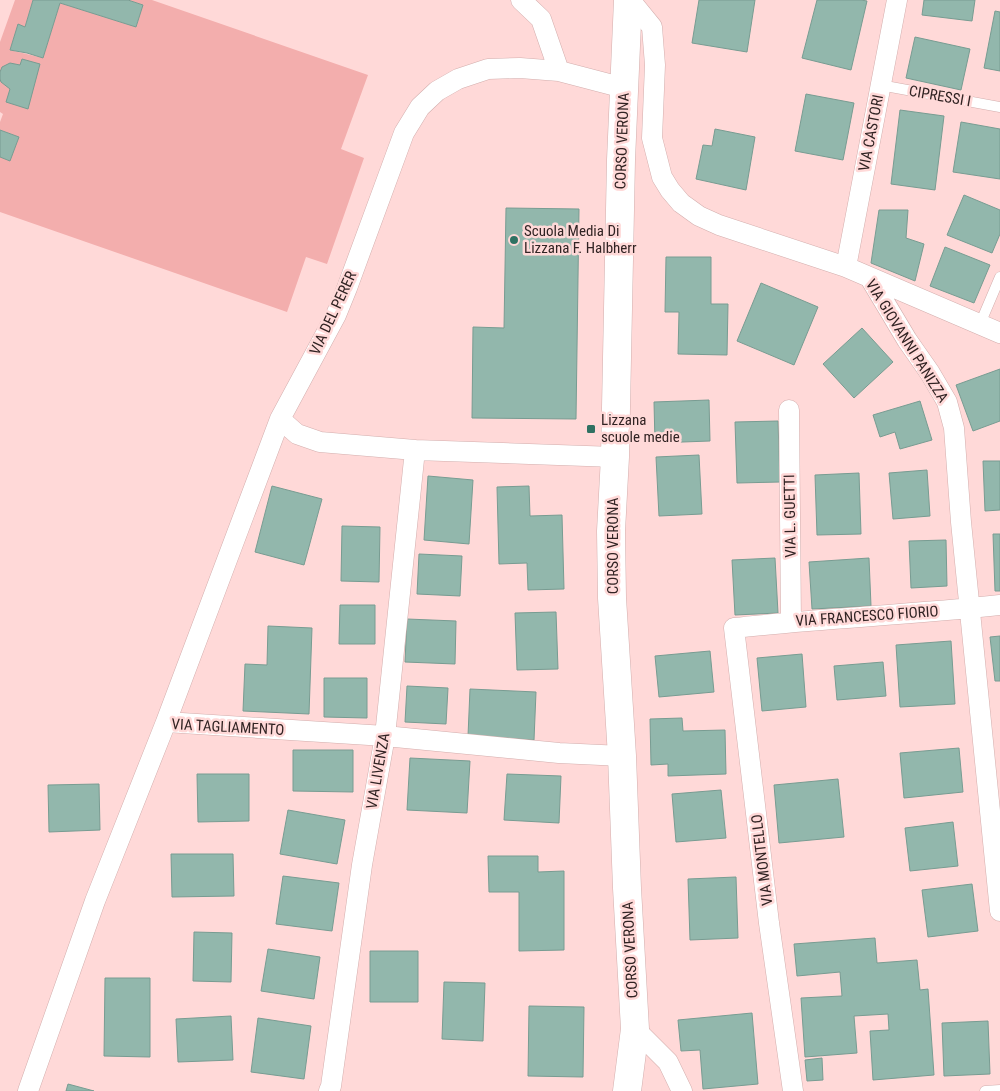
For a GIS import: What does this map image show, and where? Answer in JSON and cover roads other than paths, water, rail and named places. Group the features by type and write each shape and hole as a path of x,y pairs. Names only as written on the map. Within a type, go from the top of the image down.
{"main road":[{"name":"CORSO VERONA","path":"627,1091 634,1029 622,756 612,598 611,531 615,457 621,170 629,0"}],"street":[{"path":"521,0 541,19 558,71"},
{"name":"VIA GIOVANNI PANIZZA","path":"629,0 652,27 656,65 652,138 662,177 670,190 681,203 699,216 720,225 846,267 870,278 947,402 954,428 961,522 997,854 1000,911"},
{"name":"VIA CASTORI","path":"846,267 897,0"},
{"name":"VIA DEL PERER","path":"166,722 280,419 336,315 404,133 420,107 437,91 458,79 488,69 520,68 558,71 624,88"},
{"path":"870,278 1000,333"},
{"name":"VIA L. GUETTI","path":"788,410 791,622"},
{"path":"280,419 297,434 320,442 415,450 615,457"},
{"name":"VIA LIVENZA","path":"329,1091 362,865 385,736 415,450"},
{"name":"VIA FRANCESCO FIORIO","path":"734,628 1000,606"},
{"name":"VIA MONTELLO","path":"734,628 769,923 793,1091"},
{"name":"VIA TAGLIAMENTO","path":"28,1091 95,901 166,722 385,736 559,753 622,756"},
{"path":"634,1029 668,1062 682,1091"}],"lane":[{"name":"CIPRESSI I","path":"880,86 1000,107"},
{"path":"980,324 1000,277"},
{"path":"985,1091 1000,1090"}],"place":[{"name":"Scuola Media Di Lizzana F. Halbherr","path":"514,240"},
{"name":"Lizzana scuole medie","path":"591,429"}]}
